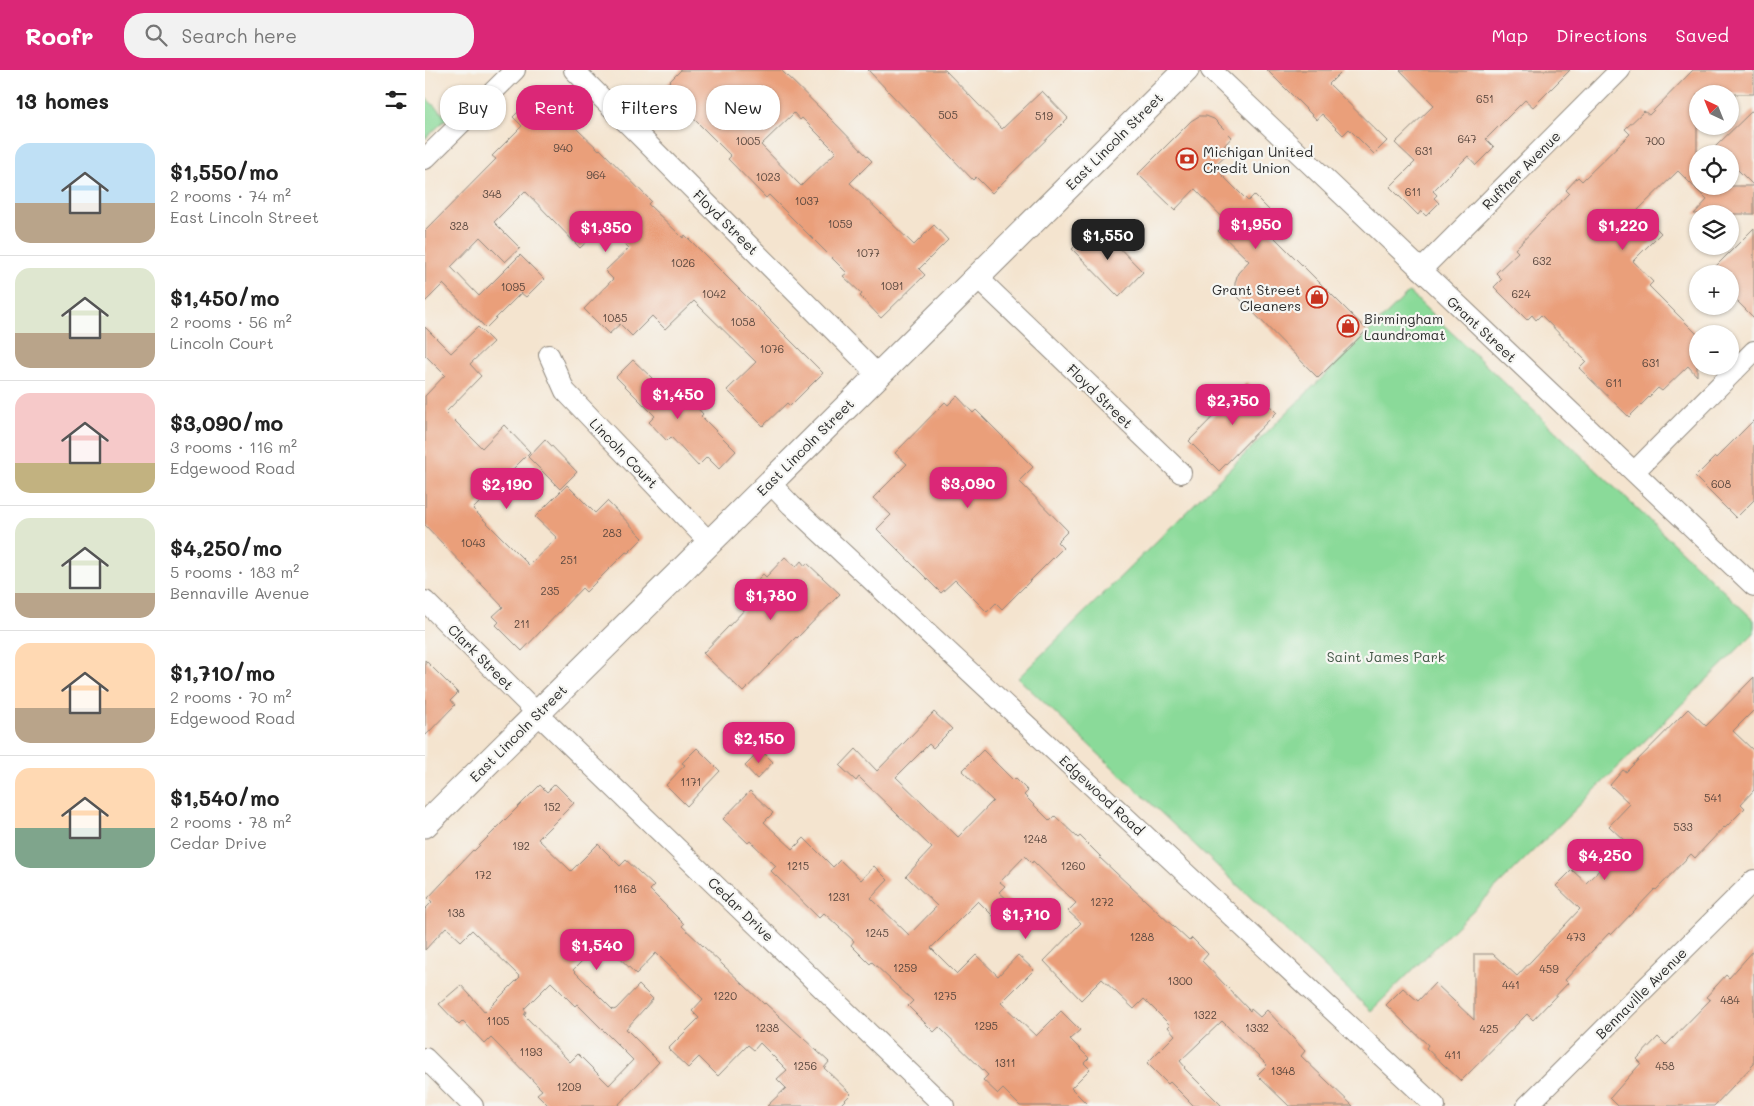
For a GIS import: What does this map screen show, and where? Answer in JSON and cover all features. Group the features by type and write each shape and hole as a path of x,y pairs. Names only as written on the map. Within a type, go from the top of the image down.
{"street":[{"path":"425,158 515,70"},
{"name":"Floyd Street","path":"574,70 878,375"},
{"name":"East Lincoln Street","path":"425,825 1186,70"},
{"name":"Grant Street","path":"1211,70 1754,586"},
{"name":"Ruffner Avenue","path":"1421,270 1620,70"},
{"name":"Floyd Street","path":"977,277 1181,473"},
{"path":"1634,472 1754,351"},
{"name":"Lincoln Court","path":"549,356 565,391 710,543"},
{"name":"Edgewood Road","path":"769,482 791,505 1435,1106"},
{"name":"Clark Street","path":"425,601 537,713"},
{"name":"Cedar Drive","path":"537,713 944,1106"},
{"name":"Bennaville Avenue","path":"1527,1106 1754,880"},
{"path":"425,1058 473,1106"}],"green space":[{"path":"425,97 440,111 440,125 425,139"},
{"name":"Saint James Park","path":"1409,292 1754,620 1754,633 1371,1011 1018,678"}],"building":[{"path":"681,70 781,70 872,161 850,183 914,245 934,225 948,240 919,269 925,275 881,318 860,296 862,294 843,276 847,273 769,195 766,198 728,159 731,156 696,121 696,85 666,85","holes":["706,85 780,85 780,127 794,113 800,120 802,118 836,152 801,186 761,145 776,130 706,130"]},
{"path":"868,70 945,70 1002,129 1042,91 1068,118 992,193 976,177 973,180"},
{"path":"1267,70 1343,70 1329,84 1387,141 1374,154 1349,129 1343,135 1322,114 1317,120"},
{"path":"1400,70 1570,70 1533,107 1525,100 1486,139 1494,147 1476,165 1468,156 1433,191 1437,195 1434,198 1439,203 1426,216 1421,211 1418,215 1390,187 1415,162 1395,143 1434,105"},
{"path":"1693,70 1754,70 1754,94 1739,94 1739,85 1689,85 1689,135 1697,135 1697,145 1689,145 1689,182 1678,171 1638,210 1661,233 1633,261 1653,282 1649,286 1689,326 1689,367 1662,391 1658,388 1629,417 1579,368 1586,361 1541,315 1536,320 1532,315 1527,320 1494,287 1502,279 1496,273 1518,252 1515,249 1569,193 1566,190 1578,177 1582,181 1630,134 1625,129 1644,111 1649,115"},
{"path":"1754,109 1754,186 1739,171 1739,145 1717,145 1727,135 1739,135 1739,124"},
{"path":"1199,116 1214,119 1232,137 1224,146 1230,152 1214,167 1248,201 1254,195 1271,212 1260,223 1367,330 1318,378 1235,294 1235,283 1238,273 1249,261 1218,231 1227,222 1195,189 1175,210 1138,174 1191,121"},
{"path":"518,130 578,130 600,149 651,201 648,204 683,238 685,235 823,373 790,406 787,403 763,426 727,390 756,362 694,301 665,329 652,316 632,336 620,324 609,334 584,309 613,279 605,271 629,248 605,224 580,248 525,191 494,222 520,248 505,262 480,237 451,267 479,296 520,255 544,279 526,297 521,293 486,328 443,284 425,302 425,231 496,159 492,156"},
{"path":"1739,186 1754,186 1754,214 1739,214 1739,205 1702,205 1707,200 1702,195 1739,195"},
{"path":"1097,225 1143,272 1119,297 1072,249"},
{"path":"1754,228 1754,318 1739,303 1739,265 1717,265 1727,255 1739,255 1739,243"},
{"path":"425,327 451,353 478,327 493,342 470,364 481,376 446,412 482,448 504,425 530,452 473,509 529,565 557,538 535,517 567,485 595,513 607,501 643,538 628,553 626,552 586,592 582,588 522,651 496,625 499,622 493,616 503,607 425,525 425,396 445,375 425,355"},
{"path":"633,360 652,378 648,383 673,408 682,399 688,404 691,401 703,414 701,416 736,451 719,469 707,457 698,466 671,437 667,441 649,422 655,416 616,377"},
{"path":"1247,382 1277,412 1219,471 1189,441"},
{"path":"957,396 973,413 976,410 1033,467 1019,481 1068,531 1057,542 1063,548 1002,609 996,603 987,612 955,580 941,593 877,529 891,515 873,498 907,464 895,453 945,402 948,405"},
{"path":"1754,420 1754,500 1736,518 1695,477"},
{"path":"545,439 577,472 560,489 528,457"},
{"path":"785,557 796,567 801,561 805,566 807,563 840,594 743,692 703,653 750,604 742,596 763,574 766,577"},
{"path":"425,660 458,693 451,700 455,705 425,736"},
{"path":"1754,677 1754,710 1733,731 1754,751 1754,790 1741,804 1745,808 1695,858 1691,854 1611,935 1609,933 1565,980 1568,983 1533,1020 1527,1014 1461,1081 1426,1048 1428,1045 1386,1005 1403,988 1418,1001 1435,983 1474,1020 1474,954 1493,954 1517,976 1580,909 1556,886 1572,870 1586,883 1627,843 1609,826 1630,804 1610,785 1623,770 1626,772 1688,709 1706,726"},
{"path":"934,712 952,729 933,748 929,744 896,777 958,837 993,801 962,771 983,750 1013,780 1015,778 1028,791 1024,795 1050,821 1055,816 1078,838 1080,836 1100,858 1189,941 1192,938 1208,954 1202,961 1250,1011 1251,1009 1260,1017 1267,1010 1305,1051 1301,1056 1353,1106 1289,1106 1257,1075 1267,1065 1222,1021 1180,1061 1184,1068 1222,1106 1194,1106 1170,1082 1168,1084 1147,1063 1175,1035 1168,1027 1170,1025 1144,999 1134,1009 1102,979 1081,1000 1044,961 1081,923 1068,911 1076,903 1033,861 1032,863 1025,856 1000,882 1005,886 999,892 1016,907 1000,923 978,901 931,948 957,974 976,955 998,976 1018,955 1034,970 1001,1003 1036,1036 1061,1011 1080,1030 1070,1039 1089,1058 1084,1063 1090,1069 1071,1088 1089,1106 1020,1106 1003,1089 998,1094 983,1080 988,1075 939,1027 934,1032 908,1006 913,1001 851,945 854,941 824,913 819,918 771,871 776,866 723,819 750,791 773,813 764,822 793,849 804,838 833,867 840,860 861,880 874,866 888,880 871,898 909,935 937,906 906,876 932,848 859,777 856,781 840,766 856,749 877,771"},
{"path":"697,748 720,771 687,806 666,785 685,765 682,763"},
{"path":"761,750 773,762 757,779 745,766"},
{"path":"555,784 574,803 538,839 571,871 598,844 620,866 626,860 654,886 650,890 684,924 682,926 764,1004 829,1062 824,1068 851,1094 839,1106 767,1106 786,1088 777,1079 787,1070 760,1043 754,1050 748,1045 718,1076 699,1057 688,1068 668,1049 699,1018 692,1011 703,999 656,953 636,974 602,941 573,970 613,1010 639,985 653,999 626,1029 659,1062 617,1106 549,1106 537,1094 542,1090 491,1038 485,1044 463,1021 459,1025 439,1004 461,985 485,1012 520,977 472,930 461,941 446,927 425,950 425,909 432,902 428,898 473,850 540,785 547,792","holes":["551,982 575,1006 577,1004 633,1060 609,1085 578,1054 570,1062 524,1015 526,1012 524,1009"]},
{"path":"1754,950 1754,1064 1714,1106 1618,1106 1610,1098 1641,1063 1637,1059 1658,1037 1666,1045 1710,1000 1706,997 1726,975 1729,978"}],"place":[{"name":"Michigan United Credit Union","path":"1187,159"},
{"name":"Grant Street Cleaners","path":"1317,297"},
{"name":"Birmingham Laundromat","path":"1348,326"}]}
